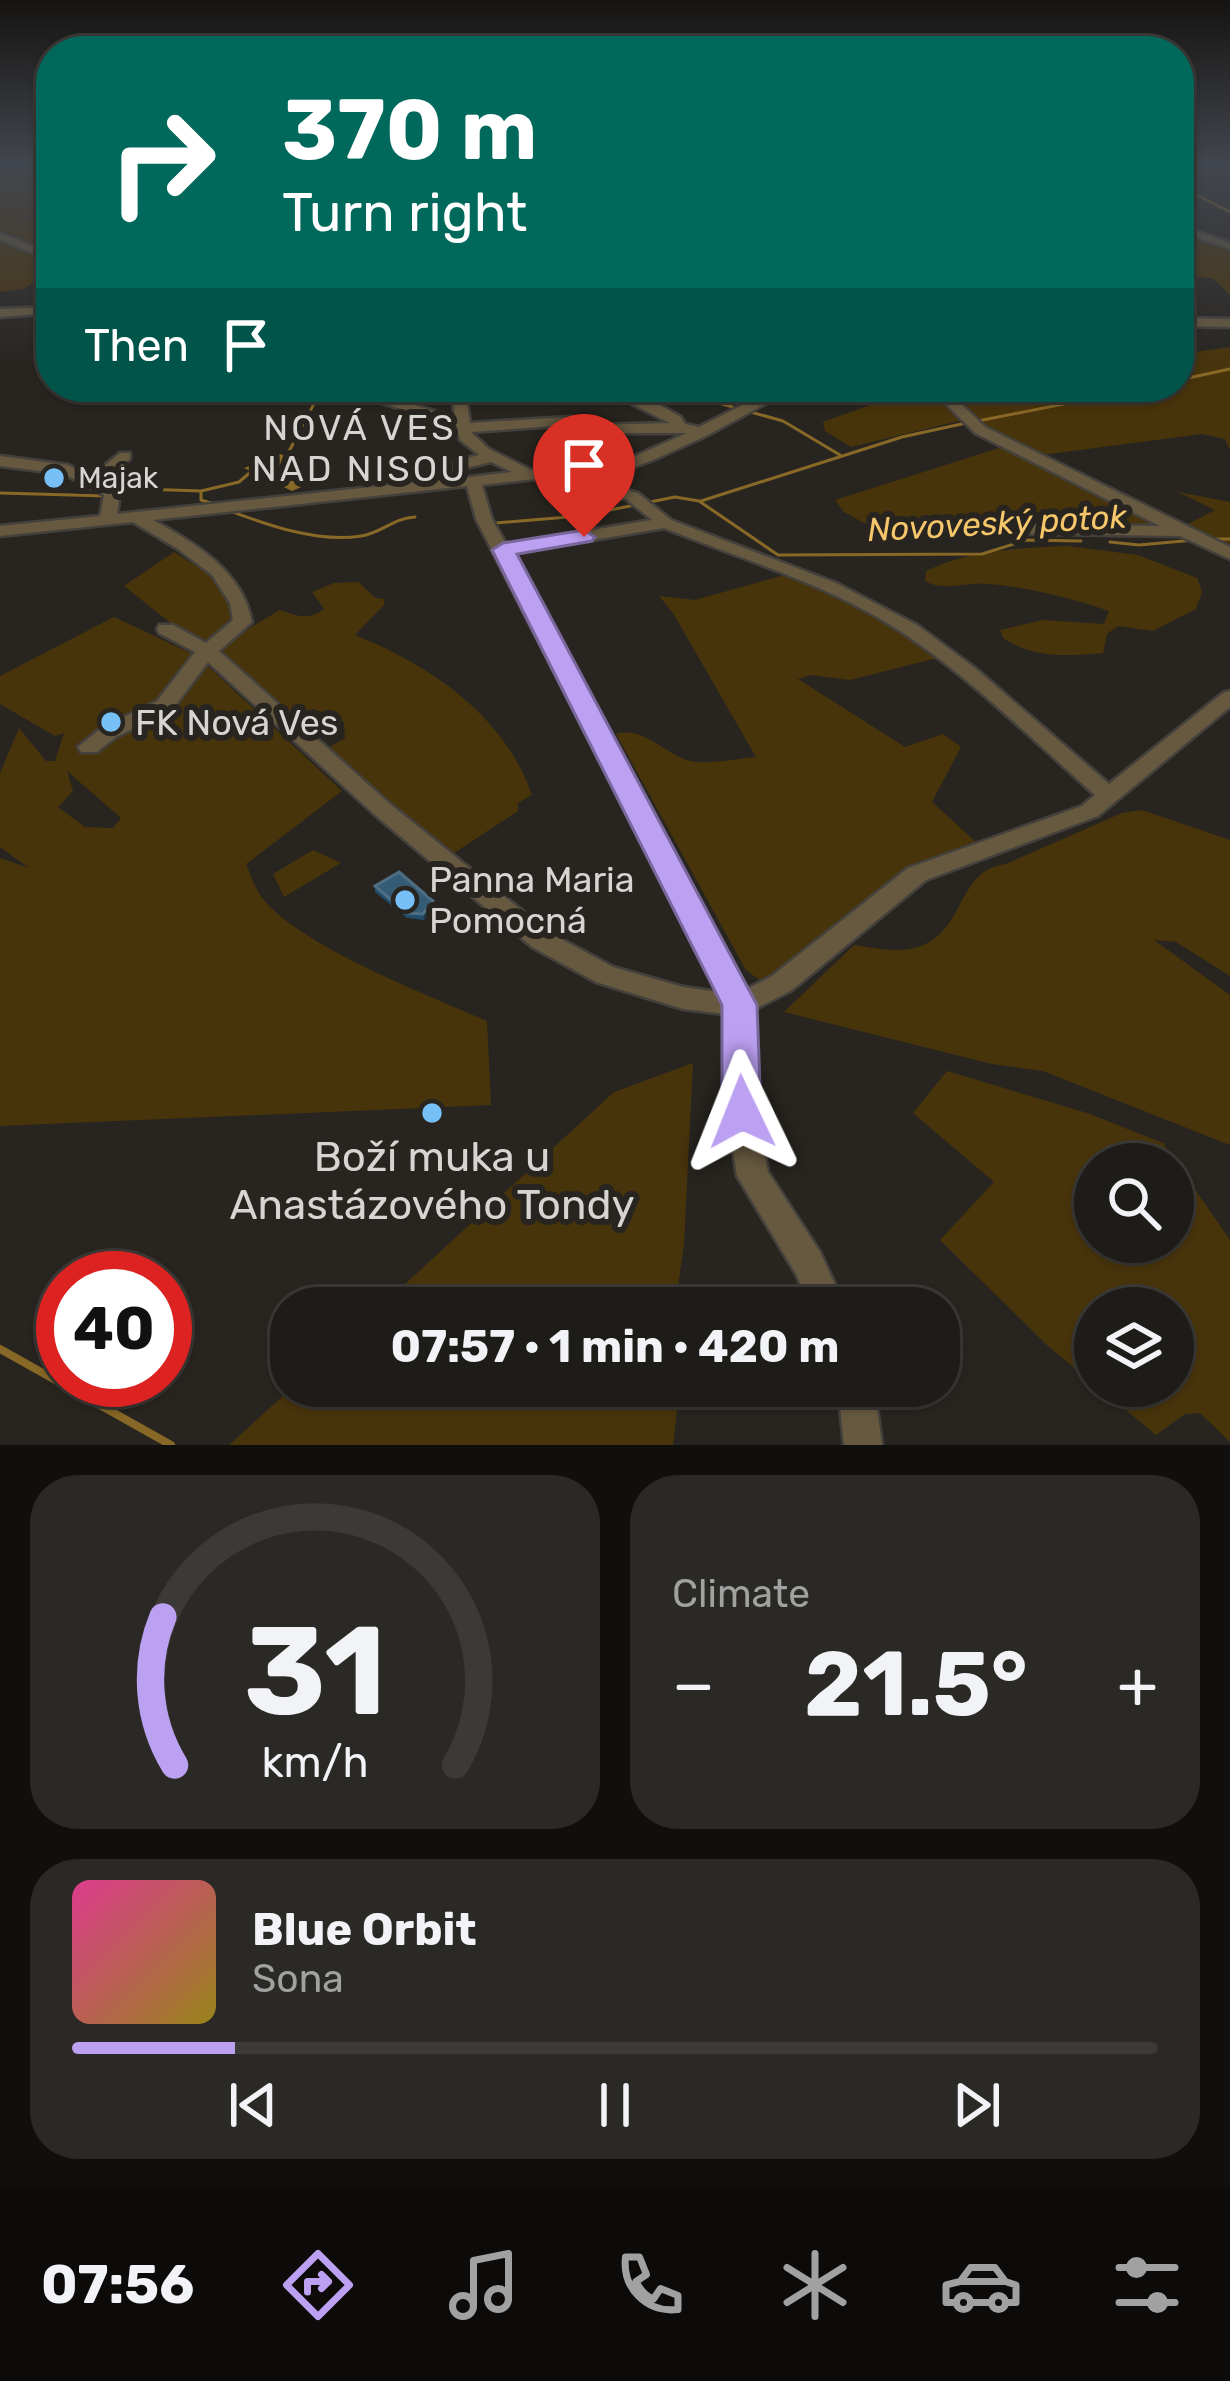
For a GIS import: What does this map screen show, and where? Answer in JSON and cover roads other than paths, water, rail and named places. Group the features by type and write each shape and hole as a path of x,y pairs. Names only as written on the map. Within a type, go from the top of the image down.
{"street":[{"path":"1194,233 1230,246"},
{"path":"0,236 36,251"},
{"path":"0,313 36,311"},
{"path":"1194,322 1230,322"},
{"path":"385,402 462,426 571,421 591,429 704,431"},
{"path":"460,402 462,426 473,445 531,477"},
{"path":"0,531 626,465 670,450 752,402"},
{"path":"951,402 980,430 1230,554"},
{"path":"652,406 676,420 679,427"},
{"path":"108,518 109,469 125,456"},
{"path":"445,485 446,468 492,457"},
{"path":"0,461 68,470 112,493"},
{"path":"550,475 642,502 664,524 830,587 910,629 1111,797"},
{"path":"473,482 486,523 740,1005 742,1112 754,1176 819,1287"},
{"path":"89,747 100,736 172,700 190,667 243,622 238,602 220,576 194,551 133,515"},
{"path":"503,550 664,524"},
{"path":"926,528 1184,531"},
{"path":"166,629 207,651 382,809 542,940 605,975 683,998 740,1005 782,982 917,874 1090,811 1230,697"},
{"path":"858,1407 862,1445"}],"waterway":[{"path":"1194,377 1230,369"},
{"path":"285,459 315,402"},
{"path":"715,402 783,421 840,455"},
{"path":"978,421 1074,402"},
{"path":"701,501 902,437 966,423"},
{"path":"201,491 239,482 253,470"},
{"name":"Novoveský potok","path":"118,494 142,489 201,491"},
{"name":"Novoveský potok","path":"201,491 201,500 217,505"},
{"name":"Novoveský potok","path":"0,493 107,496"},
{"name":"Novoveský potok","path":"496,523 580,516 675,497 699,501 778,555 982,554 1027,540 1081,541"},
{"name":"Novoveský potok","path":"227,510 276,527 344,538 415,517"},
{"name":"Novoveský potok","path":"1212,539 1230,539"},
{"name":"Novoveský potok","path":"1110,542 1139,545 1194,540"},
{"path":"0,1349 171,1445"}],"place":[{"name":"Majak","path":"54,478"},
{"name":"FK Nová Ves","path":"111,722"},
{"name":"Panna Maria Pomocná","path":"405,900"},
{"name":"Boží muka u Anastázového Tondy","path":"432,1113"}],"district":[{"name":"NOVÁ VES NAD NISOU","path":"360,448"}]}
